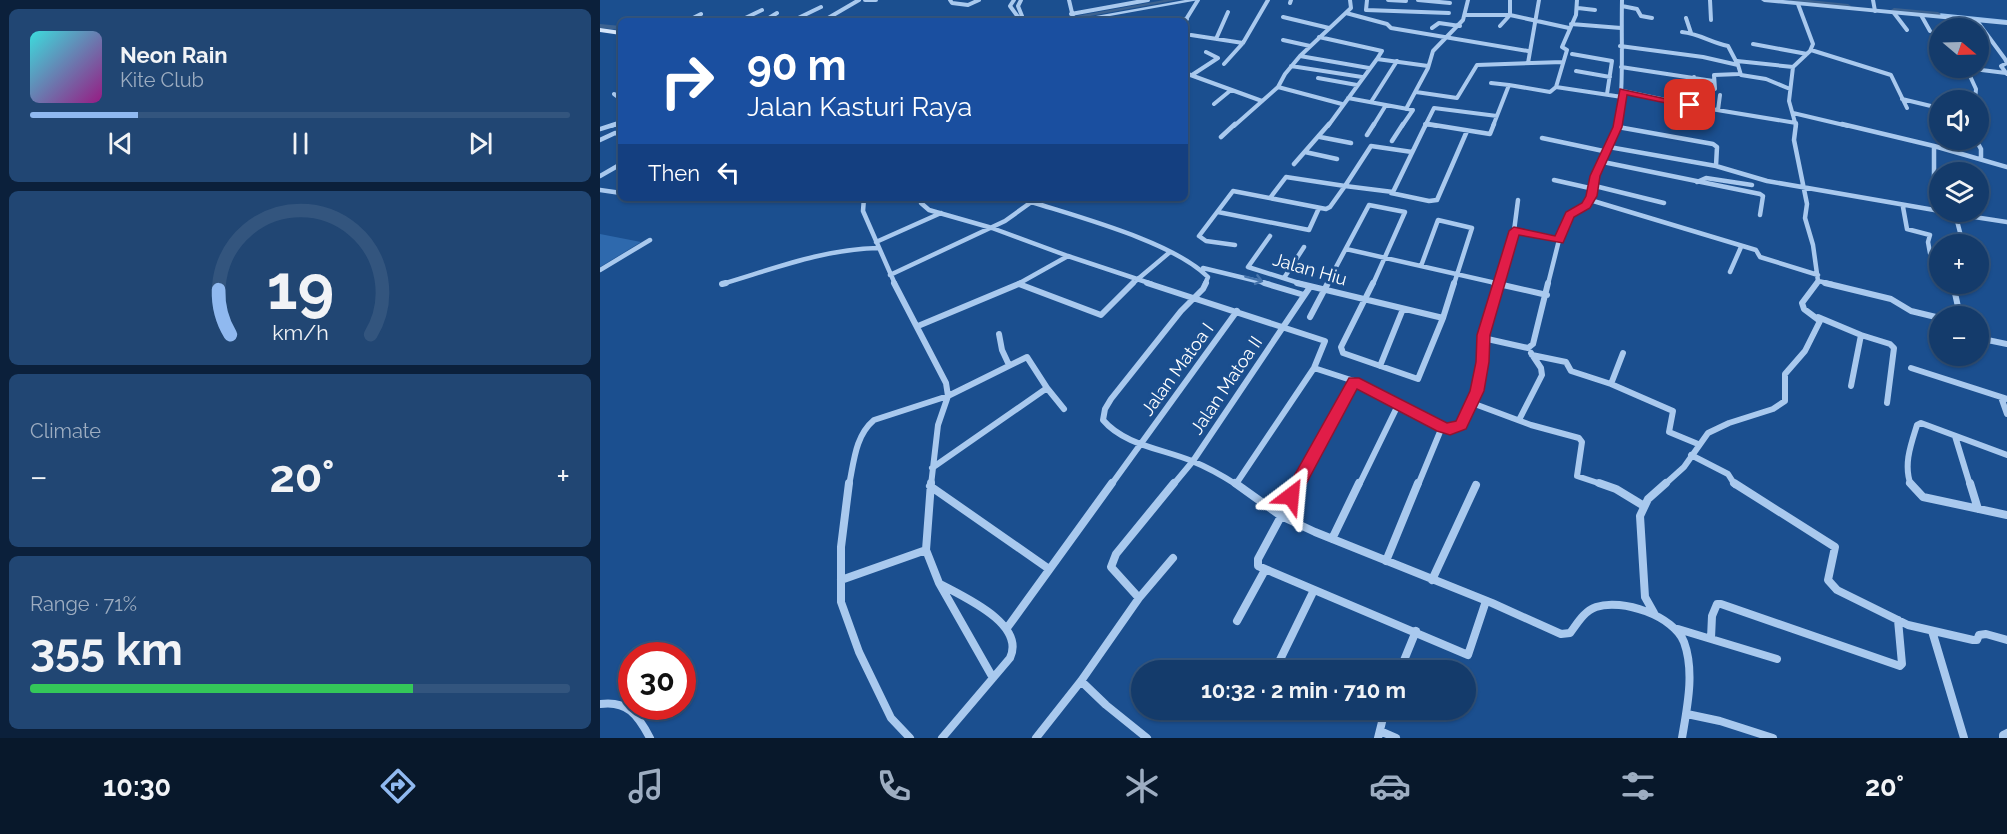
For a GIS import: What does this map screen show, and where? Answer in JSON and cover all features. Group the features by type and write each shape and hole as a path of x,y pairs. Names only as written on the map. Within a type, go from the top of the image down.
{"main road":[{"path":"600,30 618,33"}],"street":[{"path":"828,18 859,0"},
{"path":"865,0 876,0"},
{"path":"950,0 952,3 968,5 980,0"},
{"path":"1010,6 1014,0"},
{"path":"1021,0 1018,6 1022,18"},
{"path":"1069,0 1073,18 1140,5 1197,0"},
{"path":"1112,0 1113,9"},
{"path":"1140,5 1148,0"},
{"path":"1187,18 1197,0"},
{"path":"1224,64 1243,43 1268,0"},
{"path":"1221,137 1278,87 1300,56 1351,8 1350,0"},
{"path":"1367,0 1366,10 1449,13"},
{"path":"1388,0 1406,1 1402,10"},
{"path":"1418,0 1450,3"},
{"path":"1406,109 1416,92 1433,51 1460,26 1466,15 1468,0"},
{"path":"1500,26 1510,15 1510,0"},
{"path":"1528,63 1528,51 1539,21 1539,0"},
{"path":"1577,0 1578,8 1562,47 1567,50 1620,58"},
{"path":"1710,0 1711,20"},
{"path":"1764,0 1831,4 1949,18"},
{"path":"1873,0 1875,11"},
{"path":"1528,348 1533,344 1559,240 1569,215 1590,200 1595,176 1618,127 1622,94 1620,46 1622,3 1637,9 1641,16 1652,18"},
{"path":"1798,3 1812,39 1809,52 1793,67 1789,101 1796,123 1794,140 1807,204 1805,218 1818,278 1802,303 1804,309 1816,316 1861,335 1890,344 1894,348 1887,403"},
{"path":"1010,6 1018,6"},
{"path":"1010,6 1020,18"},
{"path":"799,18 821,8"},
{"path":"1578,8 1595,10"},
{"path":"745,18 762,10"},
{"path":"1216,39 1228,12"},
{"path":"769,18 777,13"},
{"path":"1346,13 1387,24 1391,28 1528,51"},
{"path":"1894,13 1906,30"},
{"path":"693,18 701,14"},
{"path":"1466,15 1510,15 1570,26 1621,28"},
{"path":"1921,15 1929,29"},
{"path":"1283,17 1329,28"},
{"path":"1686,18 1691,33"},
{"path":"1989,22 2007,23"},
{"path":"1432,28 1439,23 1460,26"},
{"path":"1682,33 1699,34 1710,42 1728,46 1730,53 1738,63 1739,74"},
{"path":"1191,35 1243,43"},
{"path":"1989,37 2007,63 2001,66 2006,74"},
{"path":"1294,164 1320,137 1383,51 1319,38"},
{"path":"1283,40 1310,46"},
{"path":"1753,44 1809,52 1891,75 1907,108"},
{"path":"1620,46 1738,63 1793,67"},
{"path":"1491,83 1550,92 1556,87 1567,50"},
{"path":"1192,75 1218,58 1206,52"},
{"path":"1572,54 1612,61 1607,94"},
{"path":"1300,56 1369,68"},
{"path":"1377,59 1428,66"},
{"path":"1371,102 1397,61"},
{"path":"1416,92 1457,98 1478,64 1498,66 1563,62"},
{"path":"1292,66 1362,77"},
{"path":"1621,67 1713,81"},
{"path":"1576,71 1610,77"},
{"path":"1989,72 2006,74"},
{"path":"1188,74 1262,101"},
{"path":"1714,89 1714,74 1739,74 1766,79 1790,89"},
{"path":"1690,105 1694,77"},
{"path":"1318,78 1357,85"},
{"path":"1425,124 1490,134 1509,86"},
{"path":"1278,87 1342,104"},
{"path":"1556,87 1622,94 1796,123"},
{"path":"1214,104 1231,90"},
{"path":"614,94 618,97"},
{"path":"1718,110 1720,94"},
{"path":"1348,98 1413,110 1392,141"},
{"path":"1902,99 1929,106"},
{"path":"1367,135 1386,105"},
{"path":"1390,193 1393,192 1435,107 1497,116"},
{"path":"1793,112 1929,145"},
{"path":"600,129 618,124"},
{"path":"1618,127 1713,144 1717,147 1716,166"},
{"path":"1270,198 1286,177 1429,201 1437,200 1467,131"},
{"path":"600,140 618,134"},
{"path":"1320,137 1351,143"},
{"path":"1542,138 1716,166 1767,181 1929,210"},
{"path":"1234,245 1199,236 1233,191 1319,208 1330,207 1371,146 1412,152"},
{"path":"1948,150 2007,167"},
{"path":"1981,159 1982,150"},
{"path":"1305,152 1337,159"},
{"path":"1603,162 1762,195 1760,215"},
{"path":"600,176 618,166"},
{"path":"1697,182 1706,178 1752,185"},
{"path":"1554,180 1664,202"},
{"path":"600,190 618,193"},
{"path":"1314,369 1354,381 1442,427 1450,429 1461,425 1472,404 1482,362 1483,338 1514,231 1518,200"},
{"path":"1590,200 1638,213 1705,238 1756,250 1760,257 1818,278 1891,299 1911,311 1929,315"},
{"path":"864,201 863,211 890,275 944,375 948,396 938,425 930,486 926,550 939,583 993,678"},
{"path":"921,201 929,210 992,228 1135,280 1195,297 1325,340 1314,369 1236,484"},
{"path":"890,275 992,228 1033,201"},
{"path":"1038,201 1170,252 1202,268 1241,276 1304,295"},
{"path":"1310,317 1370,204 1404,212 1386,258 1341,347 1343,353 1350,357 1418,379 1443,318 1472,228 1438,220 1421,266"},
{"path":"1904,207 1907,230 1929,235"},
{"path":"1218,212 1309,230 1319,208"},
{"path":"722,284 813,258 877,245 941,213"},
{"path":"1989,219 2007,222"},
{"path":"1514,231 1559,240"},
{"name":"Jalan Hiu","path":"1270,236 1248,267 1310,287 1443,318"},
{"path":"600,270 650,240"},
{"path":"1284,278 1304,247"},
{"path":"1730,272 1741,247"},
{"path":"1346,249 1547,295"},
{"path":"1019,284 1099,315 1103,314 1135,280 1170,252"},
{"path":"918,326 1019,284 1068,256"},
{"path":"1202,268 1208,277 1207,283 1128,375 1105,409 1103,420 1108,426 1140,444 1193,461 1236,484 1281,516 1564,635 1570,633 1595,607 1612,607 1654,613 1678,629 1778,659"},
{"name":"Jalan Matoa II","path":"1139,598 1111,567 1113,560 1193,461 1310,287"},
{"path":"1380,366 1403,309"},
{"name":"Jalan Matoa I","path":"1007,628 1237,312"},
{"path":"1654,613 1645,597 1640,516 1644,506 1662,484 1684,467 1698,444 1708,433 1729,423 1773,409 1785,401 1785,374 1805,351 1820,321 1816,316"},
{"path":"999,334 1002,350 1009,365"},
{"path":"1851,386 1861,335"},
{"path":"1483,338 1528,348 1542,375 1519,420"},
{"path":"1989,340 2007,344"},
{"path":"1611,384 1623,353"},
{"path":"1532,355 1566,362 1571,371 1611,384 1673,411 1670,433 1698,444"},
{"path":"910,738 891,718 860,652 841,602 841,547 847,496 857,445 864,428 874,420 948,396 1023,357 1028,357 1047,388 1064,409"},
{"path":"1911,368 2004,398 2007,414"},
{"path":"1354,381 1258,559 1258,566 1416,631 1468,655 1486,601"},
{"path":"932,468 1047,388"},
{"path":"1332,539 1399,403"},
{"path":"1472,404 1581,439 1577,476 1616,489 1644,506"},
{"path":"2007,455 1927,424 1917,425 1906,464 1915,491 1923,497 2007,514"},
{"path":"1386,561 1442,427"},
{"path":"1955,436 1978,508"},
{"path":"1691,455 1728,474 1734,484 1835,547 1836,552 1827,574 1832,587 1898,620 1932,631 1973,640 1983,634 2007,640"},
{"path":"1432,580 1476,485"},
{"path":"930,486 1049,569"},
{"path":"841,580 926,550"},
{"path":"1036,738 1139,598 1173,558"},
{"path":"1236,621 1265,570"},
{"path":"939,583 1007,628 1014,641 1014,650 1010,658 942,738"},
{"path":"1280,660 1314,590"},
{"path":"1711,638 1712,616 1717,604 1721,604 1900,666 1902,664 1898,620"},
{"path":"1678,629 1688,655 1687,714 1682,738"},
{"path":"1404,660 1416,631"},
{"path":"1932,631 1964,738"},
{"path":"1080,681 1147,738"},
{"path":"600,704 616,703 631,708 637,713 650,738"},
{"path":"1687,714 1720,721 1773,738"},
{"path":"2003,738 2003,735 2007,733"},
{"path":"1379,734 1396,738"}],"shaded area":[{"path":"600,234 641,242 600,267"}],"waterway":[{"path":"1069,18 1174,0"},
{"path":"1792,0 1848,6"},
{"path":"1894,10 1938,14"},
{"path":"1938,14 2007,21"},
{"path":"600,26 618,28"}],"route":[{"path":"1291,496 1354,381 1442,427 1455,429 1461,425 1477,391 1484,350 1483,335 1514,231 1559,240 1569,215 1586,205 1592,196 1595,176 1618,127 1623,91 1690,105"}]}
